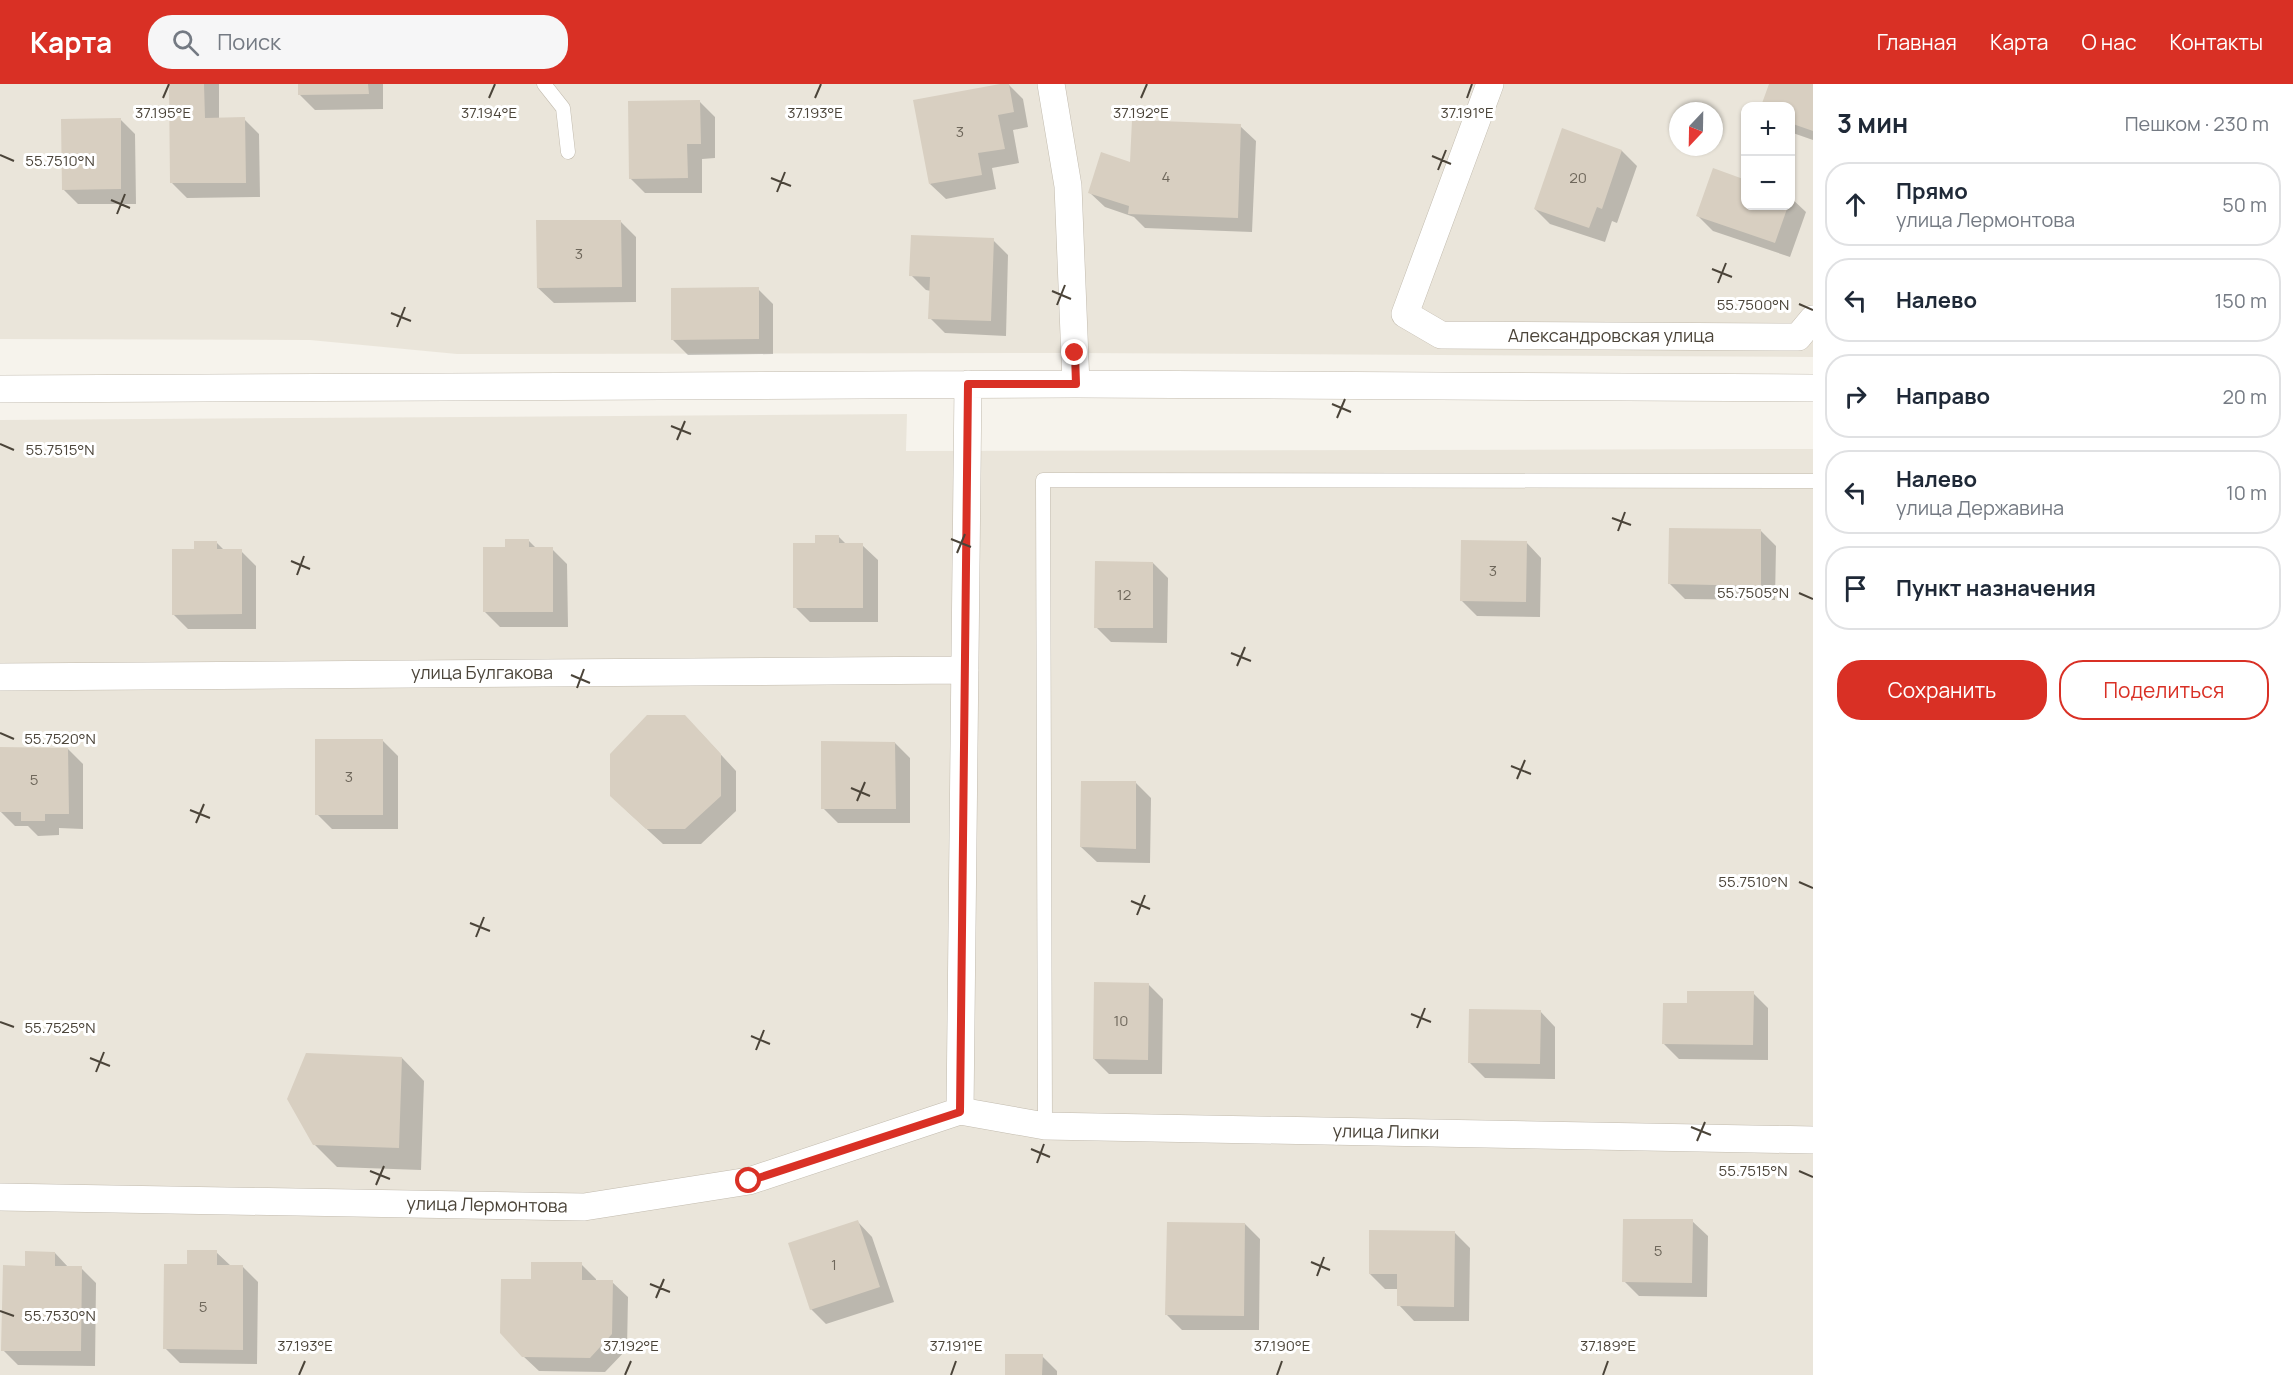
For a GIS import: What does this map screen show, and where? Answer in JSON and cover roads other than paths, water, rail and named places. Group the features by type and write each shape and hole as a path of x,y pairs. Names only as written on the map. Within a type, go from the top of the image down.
{"street":[{"path":"1051,84 1068,186 1076,384"},
{"name":"Александровская улица","path":"1490,84 1405,314 1441,334 1464,335 1798,338 1813,319"},
{"path":"960,1112 968,384"},
{"path":"0,389 968,384 1813,388"},
{"name":"улица Булгакова","path":"0,676 965,670"},
{"name":"улица Липки","path":"960,1112 1046,1126 1813,1140"},
{"name":"улица Лермонтова","path":"0,1197 584,1207 749,1181 960,1112"}],"lane":[{"path":"544,84 563,108 568,152"},
{"path":"1046,1126 1043,480 1813,481"}]}
